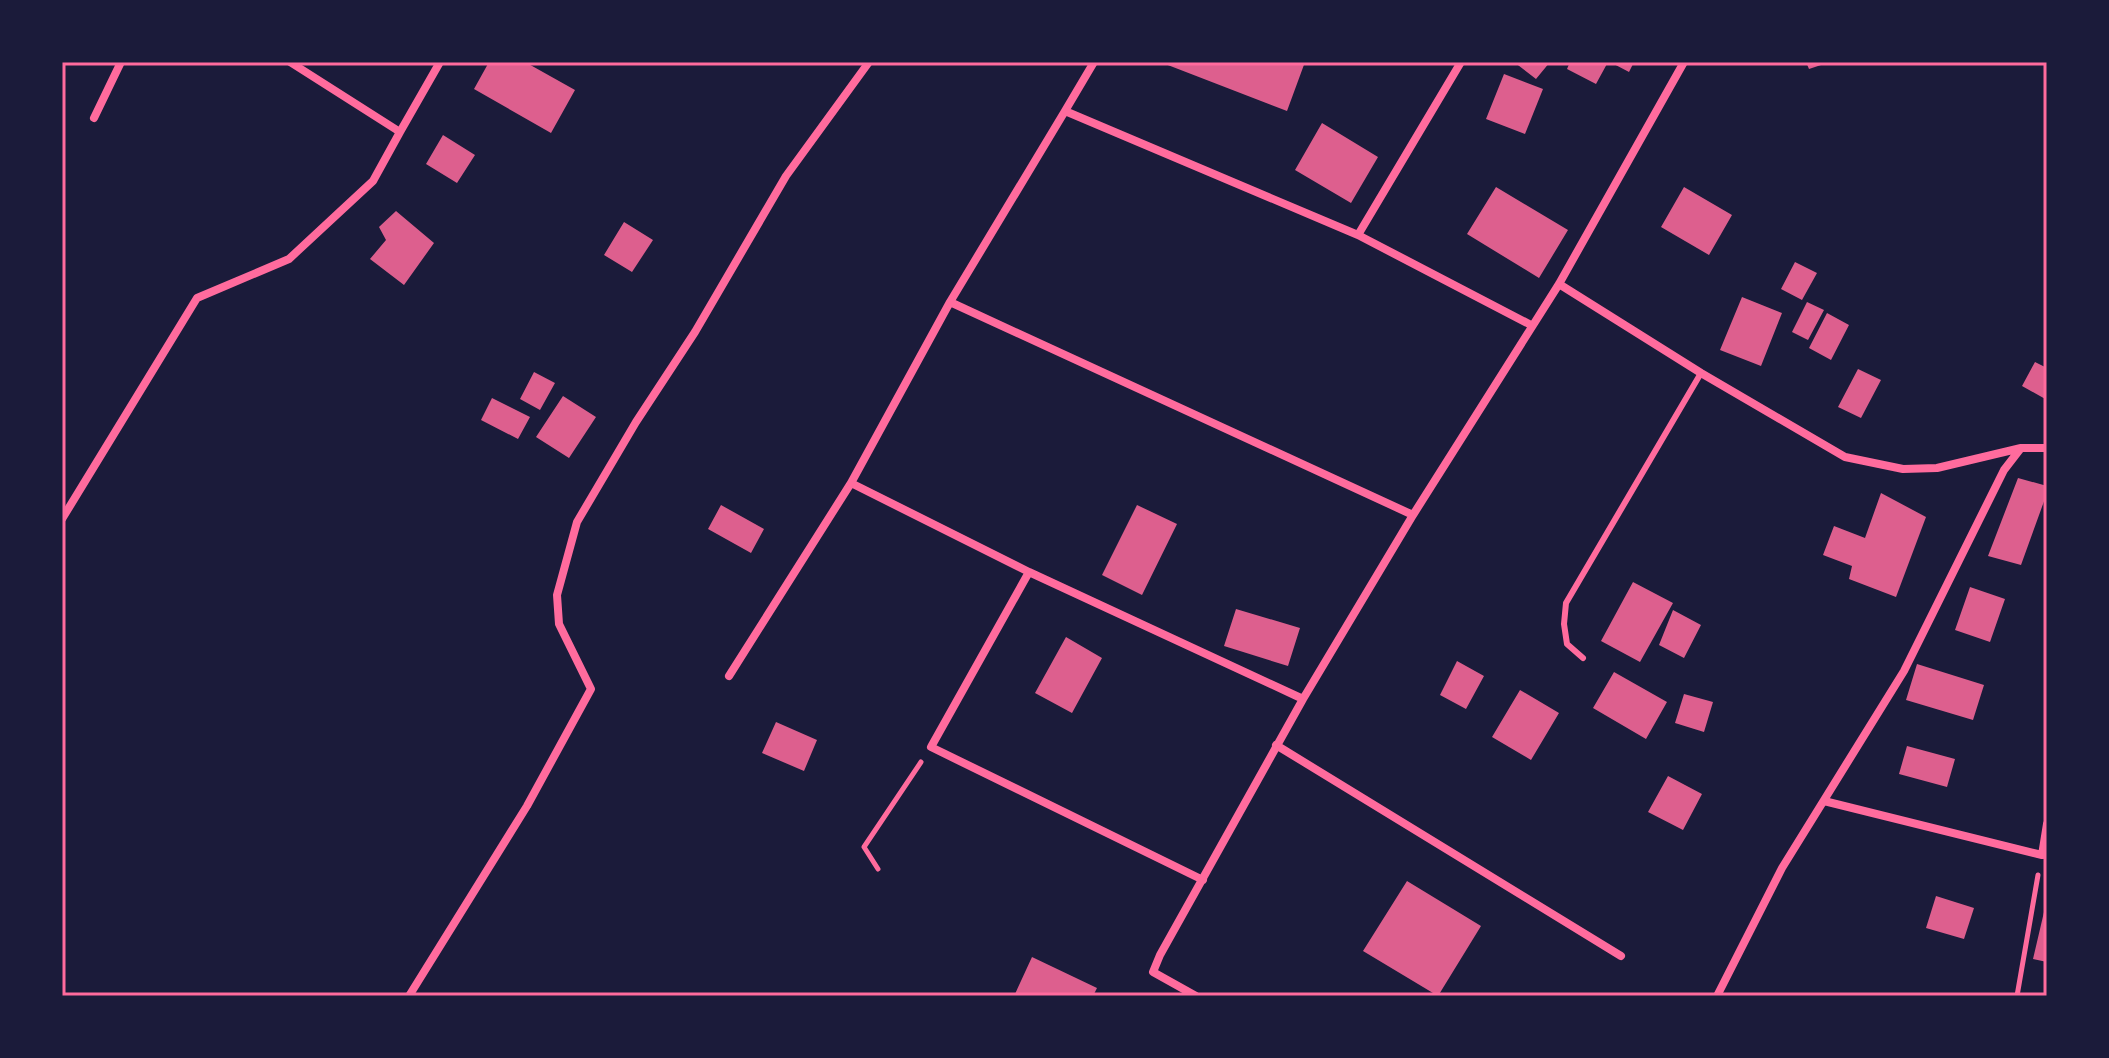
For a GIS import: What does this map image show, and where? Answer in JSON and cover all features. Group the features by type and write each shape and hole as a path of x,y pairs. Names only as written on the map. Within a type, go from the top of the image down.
{"street":[{"path":"94,118 121,62"},
{"path":"290,62 400,132"},
{"path":"62,519 197,298 289,259 373,181 440,62"},
{"path":"409,996 527,806 591,689 559,624 557,595 577,522 636,422 695,332 786,176 869,62"},
{"path":"729,676 851,483 950,302 1094,62"},
{"path":"1358,235 1461,62"},
{"path":"1196,996 1153,972 1276,745 1413,515 1559,284 1684,62"},
{"path":"1065,111 1358,235 1531,325"},
{"path":"1559,284 1701,373 1845,457 1903,469 1925,468 2021,448 2047,448"},
{"path":"950,302 1413,515"},
{"path":"1717,996 1782,868 1904,671 2004,470 2021,448"},
{"path":"851,483 1029,572 1303,699"},
{"path":"1029,572 931,747 1203,880"},
{"path":"1276,745 1621,956"},
{"path":"1824,801 2042,855 2047,824"}],"lane":[{"path":"1583,658 1567,644 1564,624 1566,603 1701,373"}],"path":[{"path":"878,869 864,847 931,747"},
{"path":"2017,996 2042,855"}],"building":[{"path":"489,62 525,62 575,90 551,133 474,89"},
{"path":"1160,62 1305,62 1287,111"},
{"path":"1514,62 1550,62 1536,79"},
{"path":"1570,62 1608,62 1596,84 1567,69"},
{"path":"1610,62 1634,62 1629,72"},
{"path":"1806,62 1823,62 1824,64 1809,69"},
{"path":"1504,74 1543,89 1525,134 1486,119"},
{"path":"1322,123 1378,157 1351,203 1295,170"},
{"path":"443,135 475,155 457,183 426,164"},
{"path":"1496,187 1568,230 1539,278 1467,234"},
{"path":"1684,187 1732,215 1709,255 1661,227"},
{"path":"396,211 434,243 404,285 370,259 386,240 379,227"},
{"path":"624,222 653,240 632,272 604,255"},
{"path":"1795,262 1817,273 1802,300 1781,289"},
{"path":"1742,297 1782,313 1761,366 1720,350"},
{"path":"1807,302 1824,310 1808,340 1792,332"},
{"path":"1827,313 1849,325 1831,360 1809,348"},
{"path":"2035,362 2047,368 2047,400 2022,386"},
{"path":"1858,369 1881,380 1861,418 1838,407"},
{"path":"534,372 555,383 540,410 520,399"},
{"path":"563,396 596,417 569,458 536,437"},
{"path":"492,398 530,417 518,439 481,420"},
{"path":"2018,478 2047,486 2021,565 1988,556"},
{"path":"1881,493 1926,517 1896,597 1849,579 1852,566 1823,555 1834,526 1865,538"},
{"path":"721,505 764,529 751,553 708,529"},
{"path":"1137,505 1177,524 1142,595 1102,575"},
{"path":"1633,582 1673,603 1640,662 1601,641"},
{"path":"1970,587 2005,599 1990,642 1955,630"},
{"path":"1236,609 1300,628 1288,666 1224,646"},
{"path":"1673,610 1701,625 1684,658 1659,645"},
{"path":"1066,637 1102,658 1072,713 1035,693"},
{"path":"1457,661 1484,676 1466,709 1440,695"},
{"path":"1917,664 1984,685 1973,720 1906,700"},
{"path":"1614,672 1667,702 1646,739 1593,708"},
{"path":"1520,690 1559,713 1531,760 1492,737"},
{"path":"1684,694 1713,702 1704,732 1675,723"},
{"path":"776,722 817,740 804,771 762,753"},
{"path":"1907,746 1955,759 1947,787 1899,774"},
{"path":"1668,776 1702,794 1683,830 1648,812"},
{"path":"1407,881 1481,926 1438,996 1363,951"},
{"path":"1936,896 1974,908 1964,939 1926,928"},
{"path":"2044,912 2047,912 2047,962 2033,959"},
{"path":"1032,957 1097,988 1093,996 1015,994"}]}
